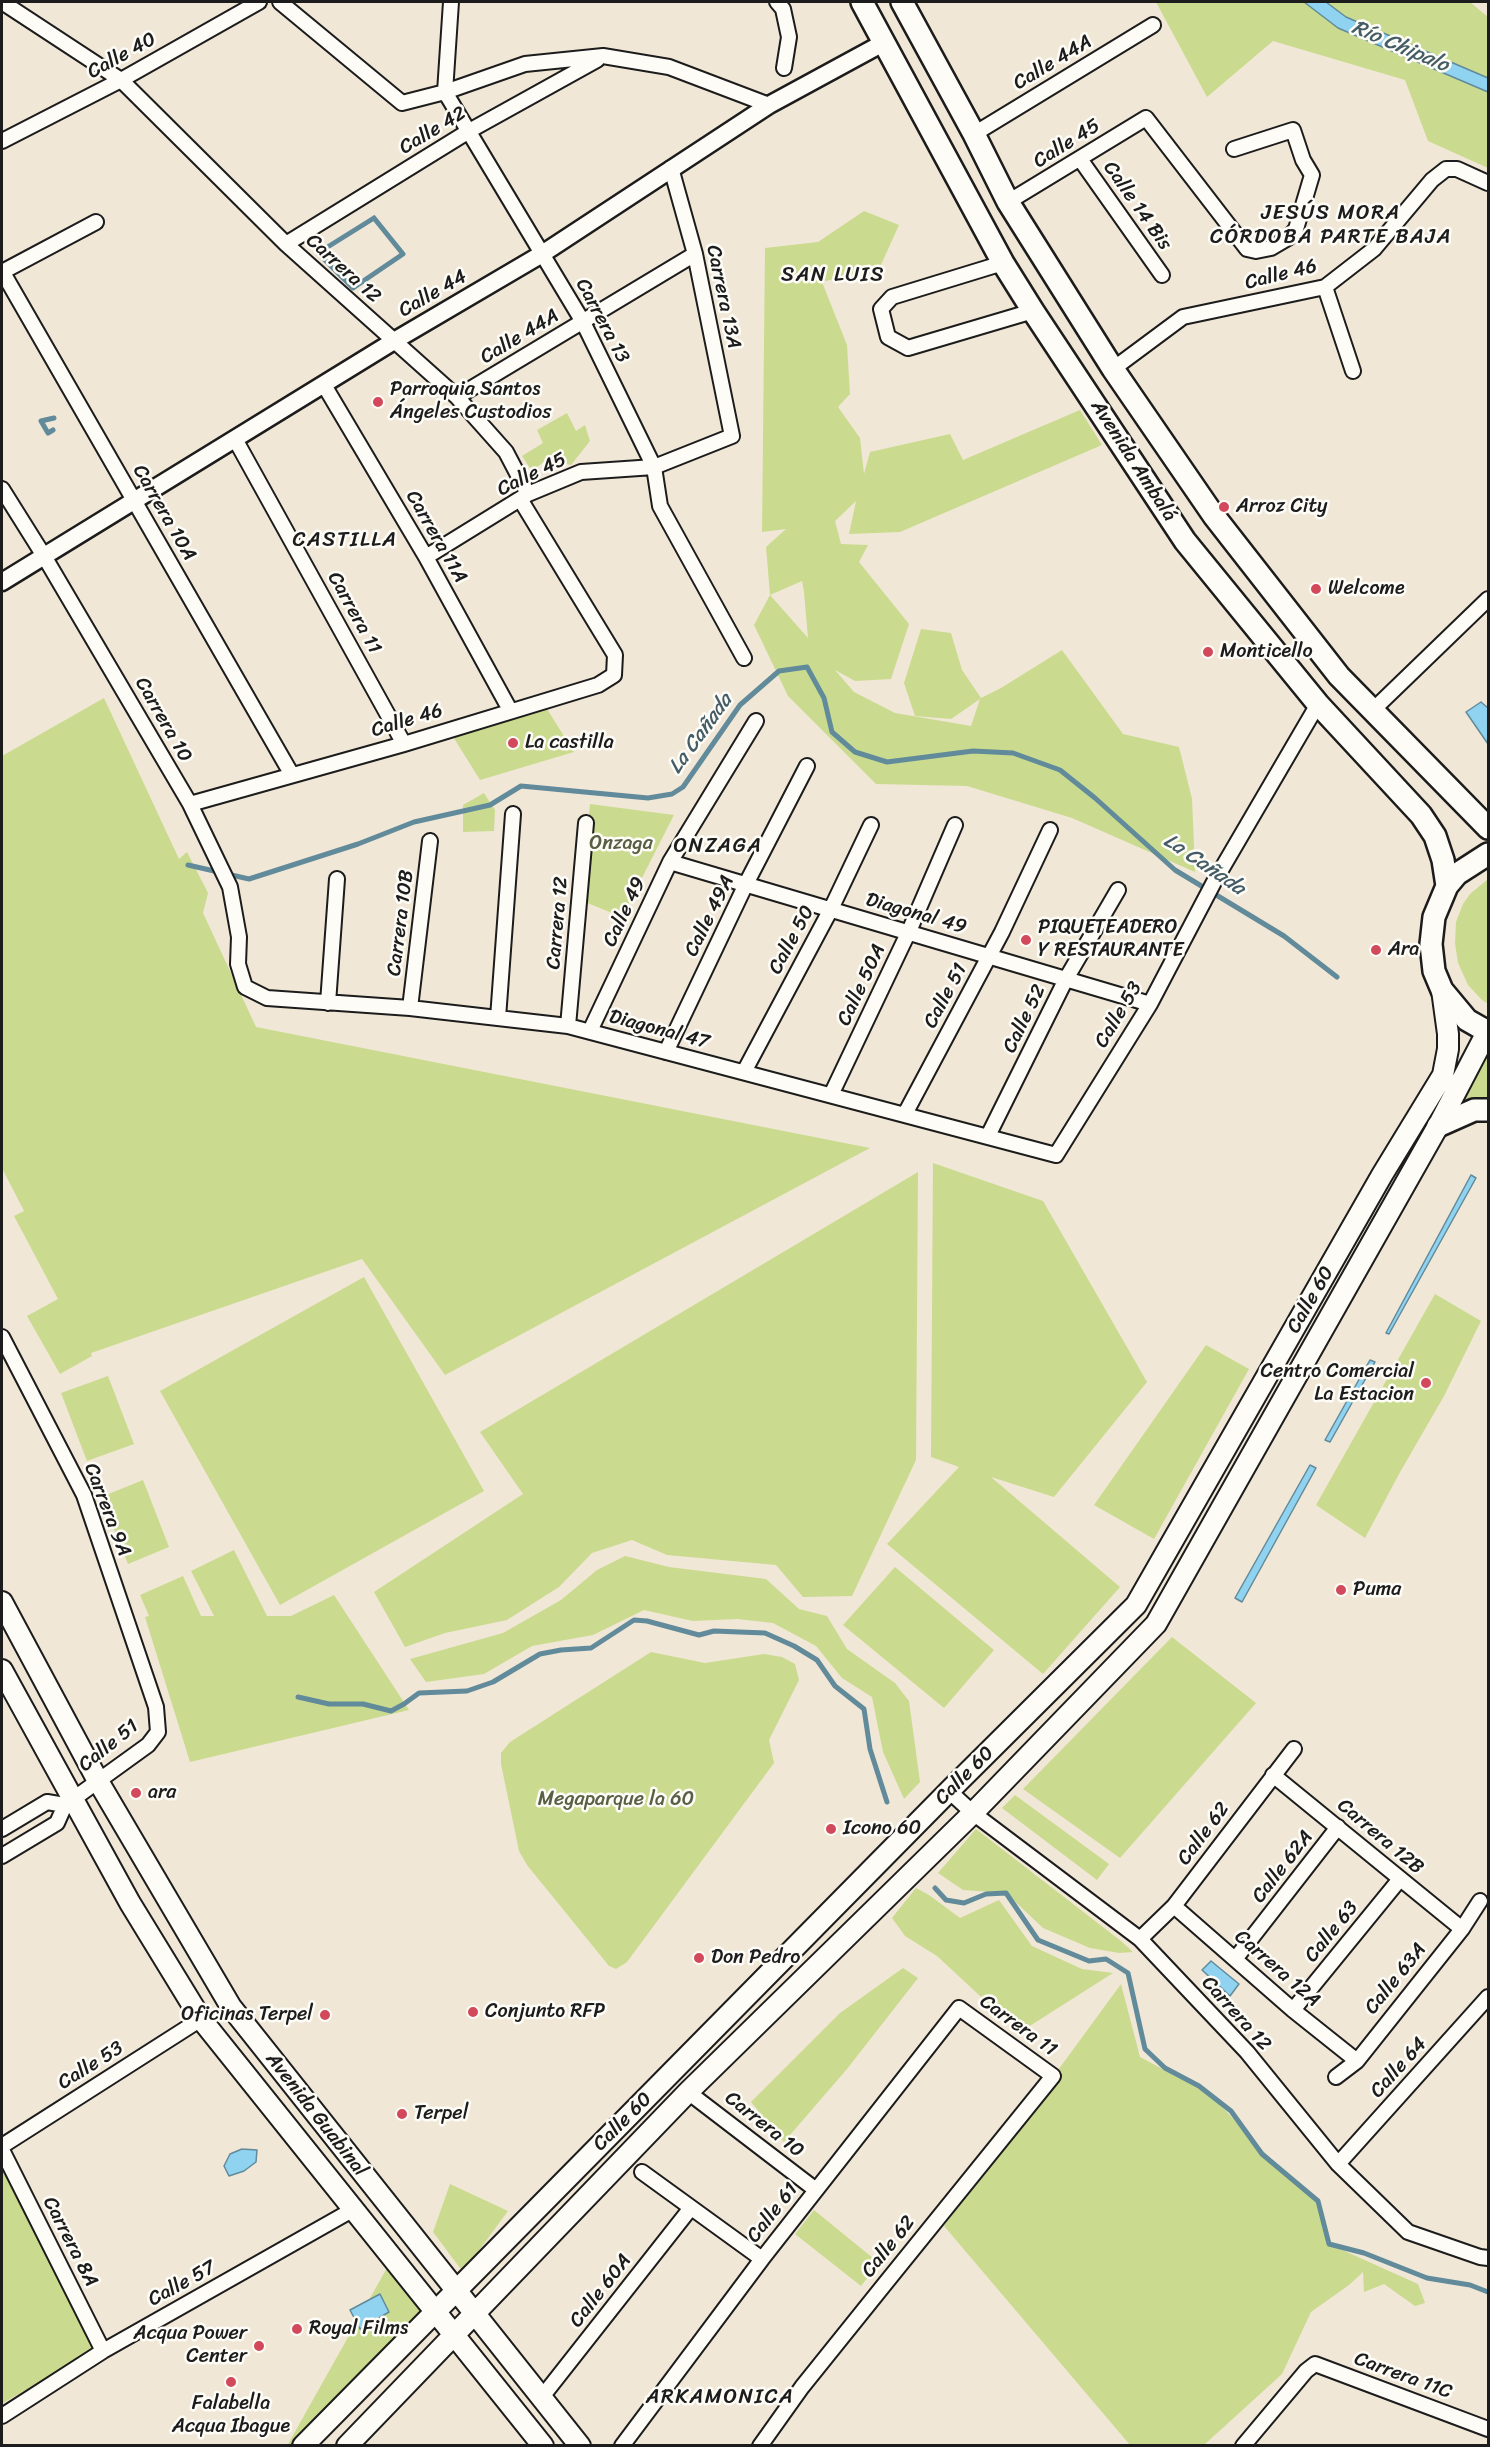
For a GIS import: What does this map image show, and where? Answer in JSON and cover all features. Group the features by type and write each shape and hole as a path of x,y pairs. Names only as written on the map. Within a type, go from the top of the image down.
{"main road":[{"name":"Avenida Ambalá","path":"862,2 1003,263 1185,541 1318,704 1421,815 1435,836 1443,860 1447,886"},
{"name":"Avenida Ambalá","path":"902,2 974,134 1008,202 1113,369 1214,516 1339,676 1488,828"},
{"path":"1488,854 1457,874 1447,886 1431,929 1434,971 1442,990 1467,1020 1488,1032"},
{"name":"Calle 60","path":"303,2445 949,1791 1136,1605 1382,1175 1443,1075 1448,1049 1448,1034 1442,990"},
{"name":"Calle 60","path":"347,2445 688,2092 973,1813 1156,1624 1438,1126 1488,1032"},
{"path":"1438,1126 1474,1110 1488,1110"},
{"name":"Avenida Guabinal","path":"2,1602 98,1781 231,2007 580,2445"},
{"name":"Avenida Guabinal","path":"2,1670 69,1802 201,2019 543,2445"}],"street":[{"name":"Carrera 12","path":"2,2 121,80 286,244 457,397 506,452 524,497 615,655"},
{"name":"Calle 40","path":"2,141 121,80 259,2"},
{"path":"280,2 402,103 445,92 525,64 603,56 669,67 769,105"},
{"path":"445,92 452,2"},
{"path":"777,2 783,9 789,37 784,68"},
{"name":"Calle 44A","path":"974,134 1153,25"},
{"name":"Calle 44","path":"2,582 394,341 542,254 769,105 885,42"},
{"name":"Calle 42","path":"286,244 470,131 603,56"},
{"name":"Carrera 13","path":"445,92 583,322 654,466 660,506 744,658"},
{"name":"Calle 45","path":"1008,202 1146,118 1247,249 1256,251 1271,248 1288,238 1296,229 1312,176 1302,160 1293,130 1234,149"},
{"name":"Calle 14 Bis","path":"1080,159 1162,275"},
{"name":"Carrera 13A","path":"671,168 695,254 732,436"},
{"name":"Calle 46","path":"1113,369 1183,316 1325,287 1374,249 1432,180 1446,169 1457,169 1488,183"},
{"path":"2,271 96,222"},
{"name":"Calle 44A","path":"457,397 695,254"},
{"path":"1003,263 892,297 881,309 888,336 908,348 1033,311"},
{"name":"Carrera 10A","path":"2,271 292,775"},
{"path":"1325,287 1353,371"},
{"name":"Carrera 11A","path":"324,385 426,557 510,710"},
{"name":"Calle 45","path":"426,557 524,497 581,472 654,466 732,436"},
{"name":"Carrera 11","path":"235,439 404,744"},
{"name":"Carrera 10","path":"2,489 190,804 230,887 239,937 238,964 245,987"},
{"path":"1373,710 1488,599"},
{"name":"Calle 46","path":"190,804 404,744 598,685 614,675 615,655"},
{"name":"Calle 53","path":"1056,1155 1150,1004 1206,896 1318,704"},
{"name":"Calle 49","path":"590,1031 670,862 756,721"},
{"name":"Calle 49A","path":"666,1052 746,884 807,766"},
{"path":"498,1018 513,814"},
{"name":"Carrera 12","path":"568,1026 586,823"},
{"name":"Calle 50","path":"744,1072 831,909 872,825"},
{"name":"Calle 50A","path":"831,1095 908,933 955,825"},
{"name":"Calle 51","path":"906,1114 989,956 1050,830"},
{"name":"Carrera 10B","path":"410,1008 430,841"},
{"name":"Diagonal 49","path":"670,862 1150,1004"},
{"path":"328,1003 337,879"},
{"name":"Calle 52","path":"988,1136 1066,979 1118,890"},
{"name":"Diagonal 47","path":"245,987 267,998 410,1008 568,1026 1056,1155"},
{"name":"Carrera 9A","path":"2,1336 84,1496 156,1707"},
{"name":"Calle 51","path":"2,1856 57,1823 69,1802 148,1745 158,1732 156,1707"},
{"name":"Calle 62","path":"1140,1939 1174,1906 1294,1749"},
{"name":"Carrera 12B","path":"1273,1775 1462,1929"},
{"name":"Carrera 12","path":"949,1791 973,1813 1140,1939 1247,2052 1338,2164 1408,2232 1480,2258 1488,2258"},
{"name":"Calle 51","path":"2,1829 47,1802 69,1802"},
{"name":"Calle 62A","path":"1236,1958 1338,1827"},
{"name":"Calle 63","path":"1293,2010 1400,1879"},
{"name":"Calle 63A","path":"1336,2076 1356,2061 1462,1929 1480,1900"},
{"name":"Carrera 12A","path":"1174,1906 1293,2010 1356,2061"},
{"name":"Calle 64","path":"1338,2164 1488,1997"},
{"name":"Carrera 11","path":"959,2008 1053,2076"},
{"name":"Calle 61","path":"622,2445 762,2259 959,2008"},
{"name":"Calle 53","path":"2,2148 201,2019"},
{"name":"Calle 62","path":"760,2445 862,2313 1053,2076"},
{"name":"Carrera 10","path":"688,2092 816,2190"},
{"name":"Carrera 8A","path":"2,2148 103,2351"},
{"path":"642,2172 762,2259"},
{"name":"Calle 60A","path":"542,2397 690,2208"},
{"name":"Calle 57","path":"2,2416 103,2351 354,2210"},
{"name":"Carrera 11C","path":"1243,2445 1306,2371 1315,2364 1488,2429"}],"green space":[{"path":"1156,2 1470,2 1488,17 1488,168 1428,141 1405,80 1273,41 1207,97"},
{"path":"864,211 899,225 880,267 822,282 847,345 850,394 838,407 860,438 864,474 870,452 950,434 963,460 1080,410 1102,445 900,532 849,534 856,501 835,521 841,544 868,545 859,562 909,624 891,679 855,681 835,670 854,692 895,713 971,726 980,699 951,719 915,716 904,683 921,629 951,633 962,670 981,698 1062,650 1123,734 1179,747 1192,799 1195,872 1072,818 967,786 876,784 788,696 754,625 770,595 766,547 786,529 762,532 765,248 818,242","holes":["802,581 804,592 808,638 770,595"]},
{"path":"567,413 576,431 585,425 590,441 571,465 546,460 532,471 522,456 543,443 537,430"},
{"path":"104,698 179,859 187,852 208,893 203,913 256,1027 870,1148 445,1375 362,1259 91,1353 92,1356 60,1374 27,1316 58,1299 14,1216 24,1211 2,1168 2,756"},
{"name":"La castilla","path":"547,709 574,752 480,780 452,735"},
{"path":"484,793 495,810 494,831 463,832 463,805"},
{"name":"Onzaga","path":"590,804 674,815 622,917 580,900"},
{"path":"1488,879 1488,1004 1468,985 1458,963 1455,943 1456,922 1463,904 1470,894"},
{"path":"1487,1058 1488,1099 1464,1099"},
{"path":"933,1163 1043,1201 1147,1382 1054,1497 991,1477 1120,1587 1043,1674 887,1544 959,1467 931,1457"},
{"path":"918,1172 916,1460 852,1596 803,1597 776,1565 667,1555 632,1540 592,1553 559,1587 507,1620 445,1633 405,1647 374,1592 523,1494 480,1432"},
{"path":"364,1277 484,1491 280,1605 160,1391"},
{"path":"1435,1294 1481,1321 1444,1396 1365,1538 1316,1505"},
{"path":"1206,1345 1249,1369 1154,1539 1094,1505"},
{"path":"108,1376 134,1444 87,1461 61,1393"},
{"path":"143,1480 169,1547 128,1564 101,1497"},
{"path":"234,1550 267,1616 291,1616 334,1595 409,1710 190,1762 145,1617 149,1616 140,1595 183,1576 201,1616 214,1616 191,1571"},
{"path":"625,1556 669,1567 766,1579 799,1609 827,1616 847,1649 895,1683 909,1701 920,1782 904,1799 883,1752 872,1697 842,1678 816,1646 773,1623 737,1619 693,1621 644,1610 593,1635 532,1646 484,1674 426,1682 410,1659 503,1633 561,1600 597,1570"},
{"path":"895,1567 994,1650 944,1708 843,1625"},
{"path":"1172,1637 1256,1703 1120,1858 1023,1789"},
{"name":"Megaparque la 60","path":"651,1652 705,1663 764,1654 782,1657 795,1664 799,1680 769,1740 774,1763 627,1962 616,1969 609,1966 527,1865 519,1851 501,1764 501,1753 510,1742"},
{"path":"1015,1795 1109,1864 1097,1880 1002,1808"},
{"path":"976,1829 1133,1952 1119,1953 1090,1948 1043,1928 1006,1893 963,1890 938,1873"},
{"path":"916,1888 960,1918 999,1900 1032,1946 1082,1969 1113,1973 1025,2029 993,2008 937,1956 905,1936 892,1918"},
{"path":"903,1968 918,1978 847,2069 784,2142 751,2102 840,2013"},
{"path":"1121,1984 1140,2057 1211,2095 1280,2169 1318,2201 1329,2244 1418,2284 1425,2303 1415,2306 1384,2284 1364,2292 1363,2272 1311,2312 1282,2374 1204,2445 1130,2445 944,2226"},
{"path":"2,2168 94,2351 3,2403 2,2401"},
{"path":"450,2184 508,2211 463,2272 433,2232"},
{"path":"814,2210 879,2263 861,2286 795,2234"},
{"path":"388,2266 423,2314 293,2445 287,2446"}],"water":[{"name":"Río Chipalo","path":"1304,2 1326,2 1346,17 1488,78 1488,92 1338,28"},
{"path":"1481,702 1488,708 1488,744 1466,712"},
{"path":"1471,1175 1476,1178 1389,1334 1386,1333"},
{"path":"1370,1360 1375,1362 1330,1442 1325,1440"},
{"path":"1310,1465 1316,1468 1242,1602 1235,1598"},
{"path":"1211,1961 1239,1984 1230,1996 1202,1970"},
{"path":"242,2149 257,2150 256,2162 244,2171 229,2176 224,2166 230,2154"},
{"path":"380,2294 389,2312 360,2329 350,2310"}],"waterway":[{"path":"374,218 403,254 353,288 318,253 374,218"},
{"path":"53,430 48,433 41,421 54,418"},
{"name":"La Cañada","path":"188,865 249,879 358,844 414,822 490,805 521,786 648,798 672,794 683,787 740,705 779,671 807,667 824,698 832,732 855,752 887,762 973,751 1013,753 1060,770 1095,798 1175,870 1284,936 1337,977"},
{"path":"298,1697 329,1704 363,1704 391,1711 419,1693 467,1691 493,1682 540,1654 591,1648 634,1620 647,1621 699,1635 714,1631 765,1633 794,1646 817,1660 835,1686 864,1709 870,1749 887,1802"},
{"path":"935,1888 946,1900 964,1903 986,1894 1006,1893 1038,1940 1089,1961 1106,1959 1128,1973 1145,2049 1165,2068 1199,2086 1231,2111 1262,2154 1318,2201 1329,2244 1364,2253 1427,2278 1470,2285 1488,2292"}],"place":[{"name":"Parroquia Santos Ángeles Custodios","path":"378,402"},
{"name":"Arroz City","path":"1224,507"},
{"name":"Welcome","path":"1316,589"},
{"name":"Monticello","path":"1208,652"},
{"name":"La castilla","path":"513,743"},
{"name":"PIQUETEADERO Y RESTAURANTE","path":"1026,940"},
{"name":"Ara","path":"1376,950"},
{"name":"Centro Comercial La Estacion","path":"1426,1383"},
{"name":"Puma","path":"1341,1590"},
{"name":"ara","path":"136,1793"},
{"name":"Icono 60","path":"831,1829"},
{"name":"Don Pedro","path":"699,1958"},
{"name":"Conjunto RFP","path":"473,2012"},
{"name":"Oficinas Terpel","path":"325,2015"},
{"name":"Terpel","path":"402,2114"},
{"name":"Royal Films","path":"297,2329"},
{"name":"Acqua Power Center","path":"259,2346"},
{"name":"Falabella Acqua Ibague","path":"231,2382"}],"district":[{"name":"JESÚS MORA CÓRDOBA PARTE BAJA","path":"1331,226"},
{"name":"SAN LUIS","path":"833,276"},
{"name":"CASTILLA","path":"345,541"},
{"name":"ONZAGA","path":"718,847"},
{"name":"ARKAMONICA","path":"720,2398"}]}
